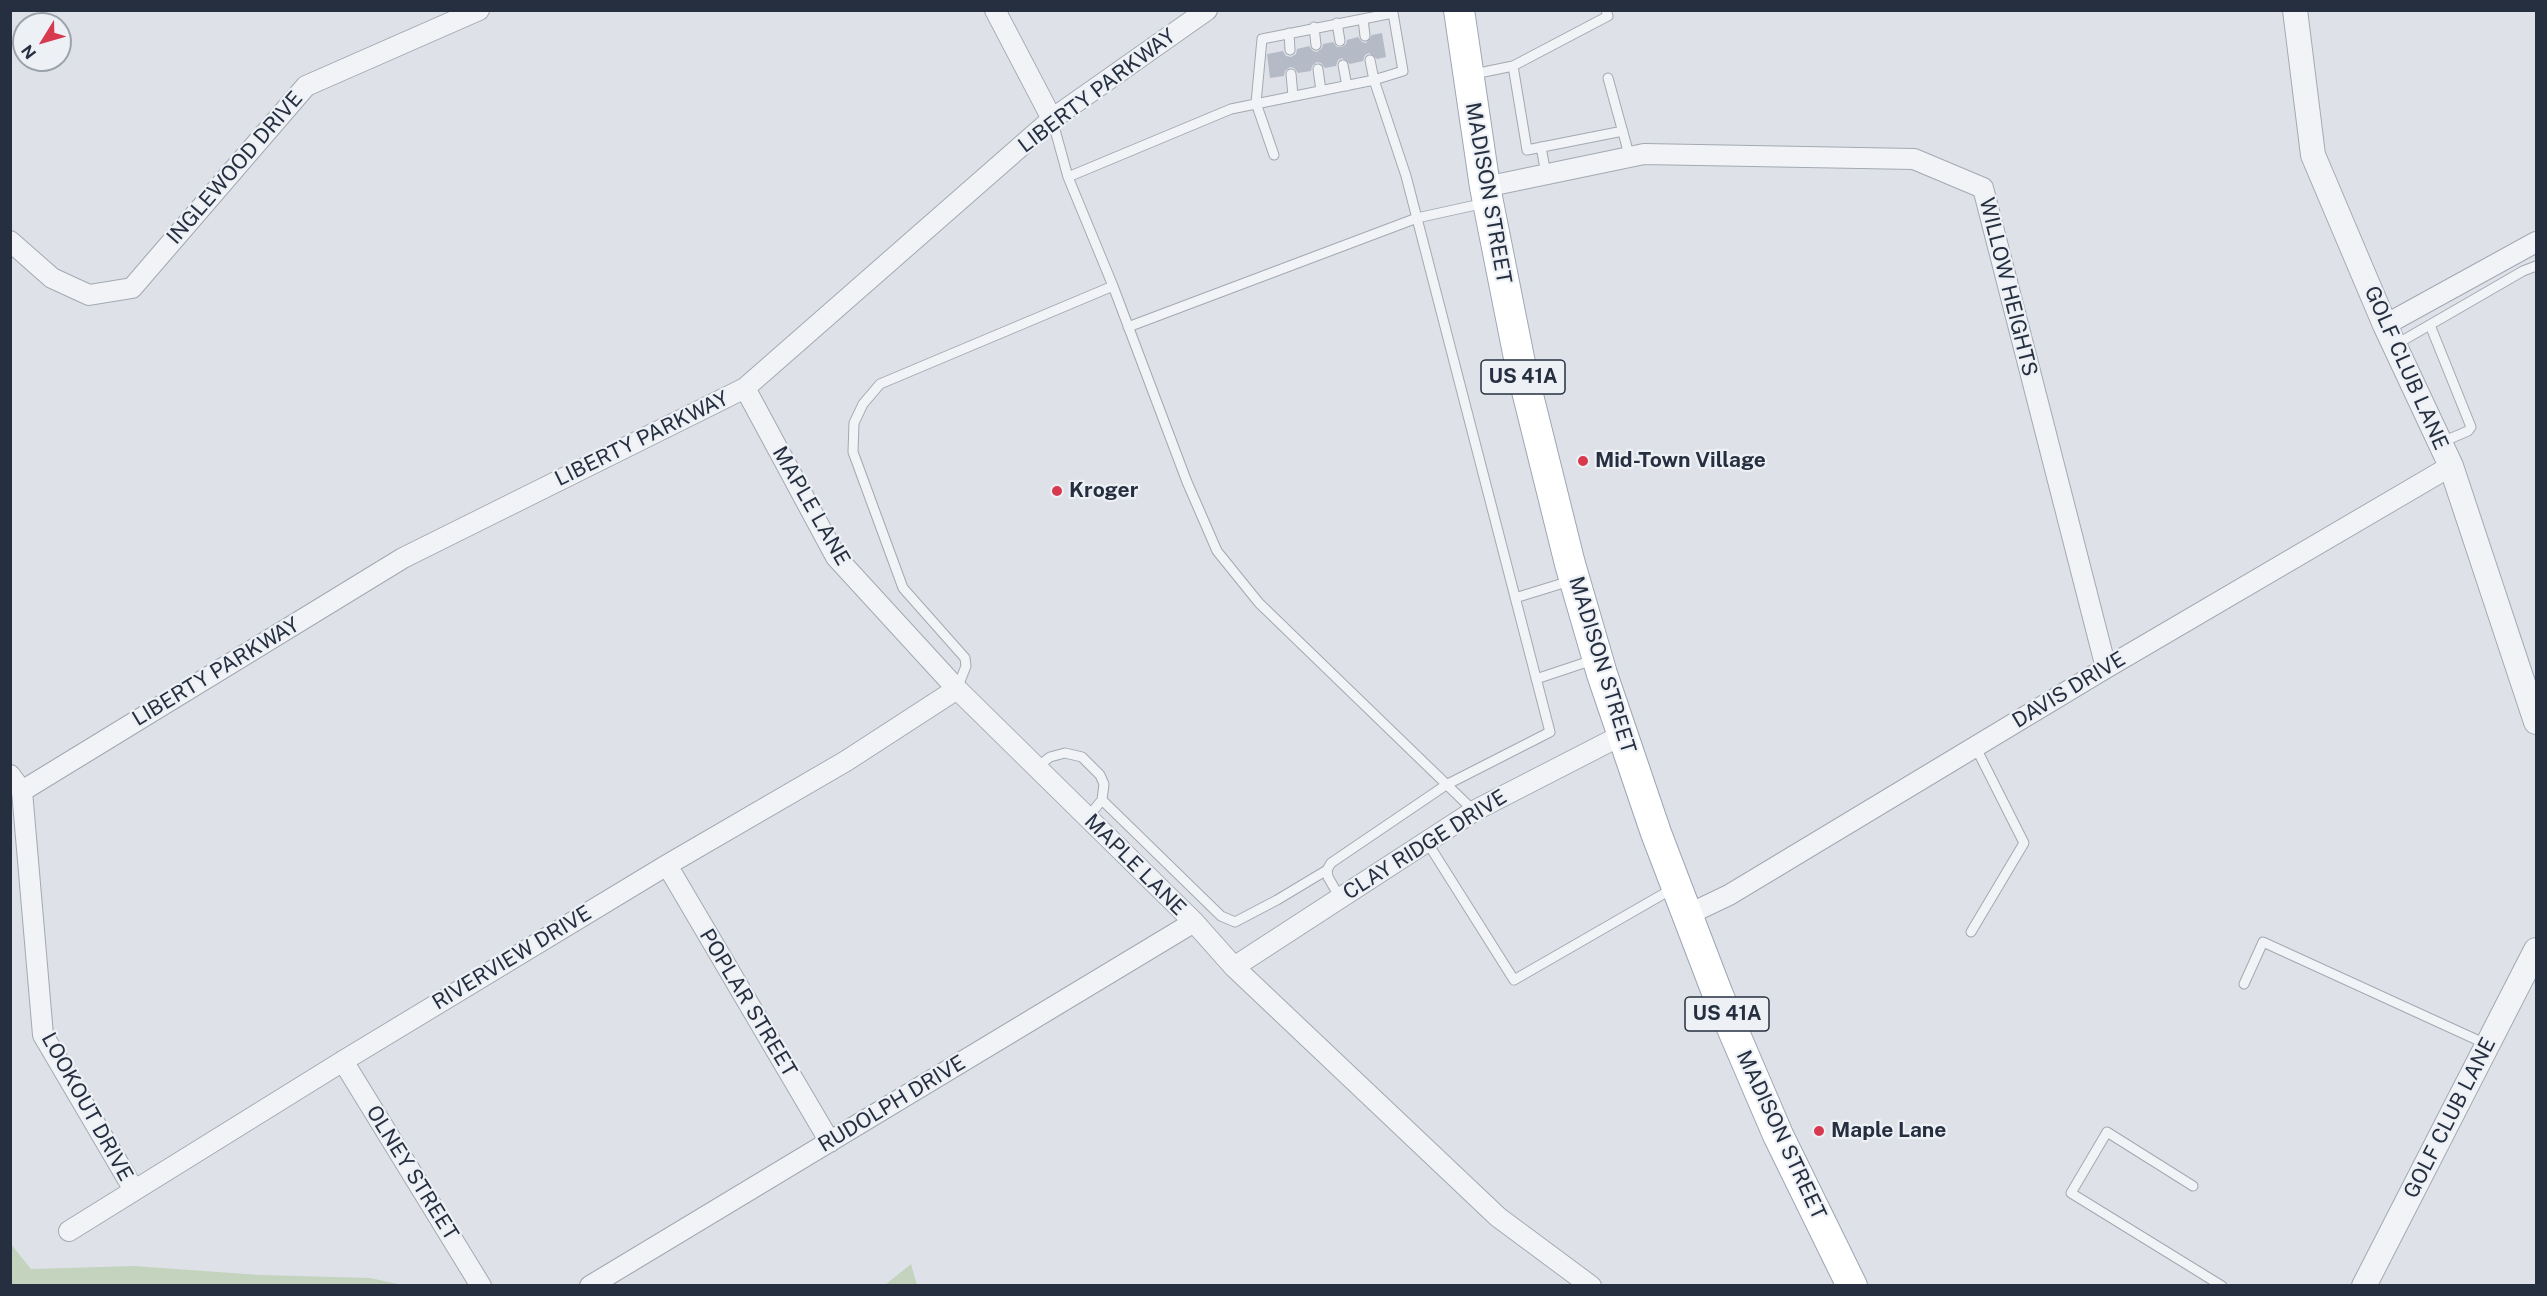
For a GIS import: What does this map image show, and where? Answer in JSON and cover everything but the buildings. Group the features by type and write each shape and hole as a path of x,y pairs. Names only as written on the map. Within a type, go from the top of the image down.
{"main road":[{"name":"MADISON STREET","path":"1459,10 1486,195 1520,363 1575,580 1598,658 1622,735 1718,995 1778,1135 1852,1286"}],"street":[{"name":"INGLEWOOD DRIVE","path":"10,241 52,278 89,295 132,288 306,86 479,10"},
{"path":"995,10 1052,119"},
{"name":"LIBERTY PARKWAY","path":"16,783 403,558 745,388 1052,119 1207,10"},
{"name":"GOLF CLUB LANE","path":"2295,10 2313,155 2390,335 2451,466 2536,722"},
{"name":"WILLOW HEIGHTS","path":"1486,195 1546,174 1644,154 1914,159 1983,188 2106,668"},
{"path":"2390,335 2536,242"},
{"name":"MAPLE LANE","path":"745,388 836,557 957,689 1194,922 1234,967 1498,1217 1591,1286"},
{"name":"DAVIS DRIVE","path":"1687,915 1729,895 2106,668 2451,466"},
{"name":"RIVERVIEW DRIVE","path":"69,1231 343,1061 667,865 846,761 957,689"},
{"name":"CLAY RIDGE DRIVE","path":"1234,967 1474,811 1622,735"},
{"name":"LOOKOUT DRIVE","path":"16,783 43,1035 134,1190"},
{"name":"POPLAR STREET","path":"667,865 830,1142"},
{"name":"RUDOLPH DRIVE","path":"590,1286 1194,922"},
{"name":"GOLF CLUB LANE","path":"2364,1286 2536,950"},
{"name":"OLNEY STREET","path":"343,1061 481,1286"}],"lane":[{"path":"1468,75 1512,66 1608,16 1606,10"},
{"path":"1068,177 1231,108 1256,103 1347,86 1403,71 1393,13 1262,39 1256,103 1274,155"},
{"path":"1363,19 1365,36"},
{"path":"1337,23 1340,41"},
{"path":"1314,27 1316,45"},
{"path":"1289,33 1290,50"},
{"path":"1102,800 1221,916 1235,922 1327,870 1331,863 1446,785 1550,732 1406,176 1374,80 1370,60"},
{"path":"1343,65 1347,86"},
{"path":"1512,66 1527,150 1623,131"},
{"path":"1318,69 1321,91"},
{"path":"1291,74 1293,96"},
{"path":"1608,78 1630,158"},
{"path":"1052,119 1068,177 1113,286 1187,482 1217,551 1259,603 1474,811"},
{"path":"1541,147 1546,174"},
{"path":"1128,327 1417,218 1486,195"},
{"path":"2390,335 2430,325 2523,271 2536,266"},
{"path":"957,689 966,666 965,658 903,588 853,452 854,423 863,404 880,384 1113,286"},
{"path":"2430,325 2471,427 2469,431 2440,443"},
{"path":"1515,598 1575,580"},
{"path":"1536,679 1598,658"},
{"path":"1971,932 2024,843 1975,746"},
{"path":"1037,767 1050,757 1065,753 1082,757 1100,774 1104,784 1102,800 1088,818"},
{"path":"1427,842 1514,980 1676,886"},
{"path":"1327,870 1328,877 1340,898"},
{"path":"2244,984 2263,942 2488,1045"},
{"path":"2193,1186 2107,1132 2071,1193 2222,1286"}],"green space":[{"path":"10,1243 31,1269 134,1266 260,1275 370,1278 402,1285 11,1285"},
{"path":"911,1264 917,1285 885,1285"}],"place":[{"name":"Mid-Town Village","path":"1583,461"},
{"name":"Kroger","path":"1057,491"},
{"name":"Maple Lane","path":"1819,1131"}]}
